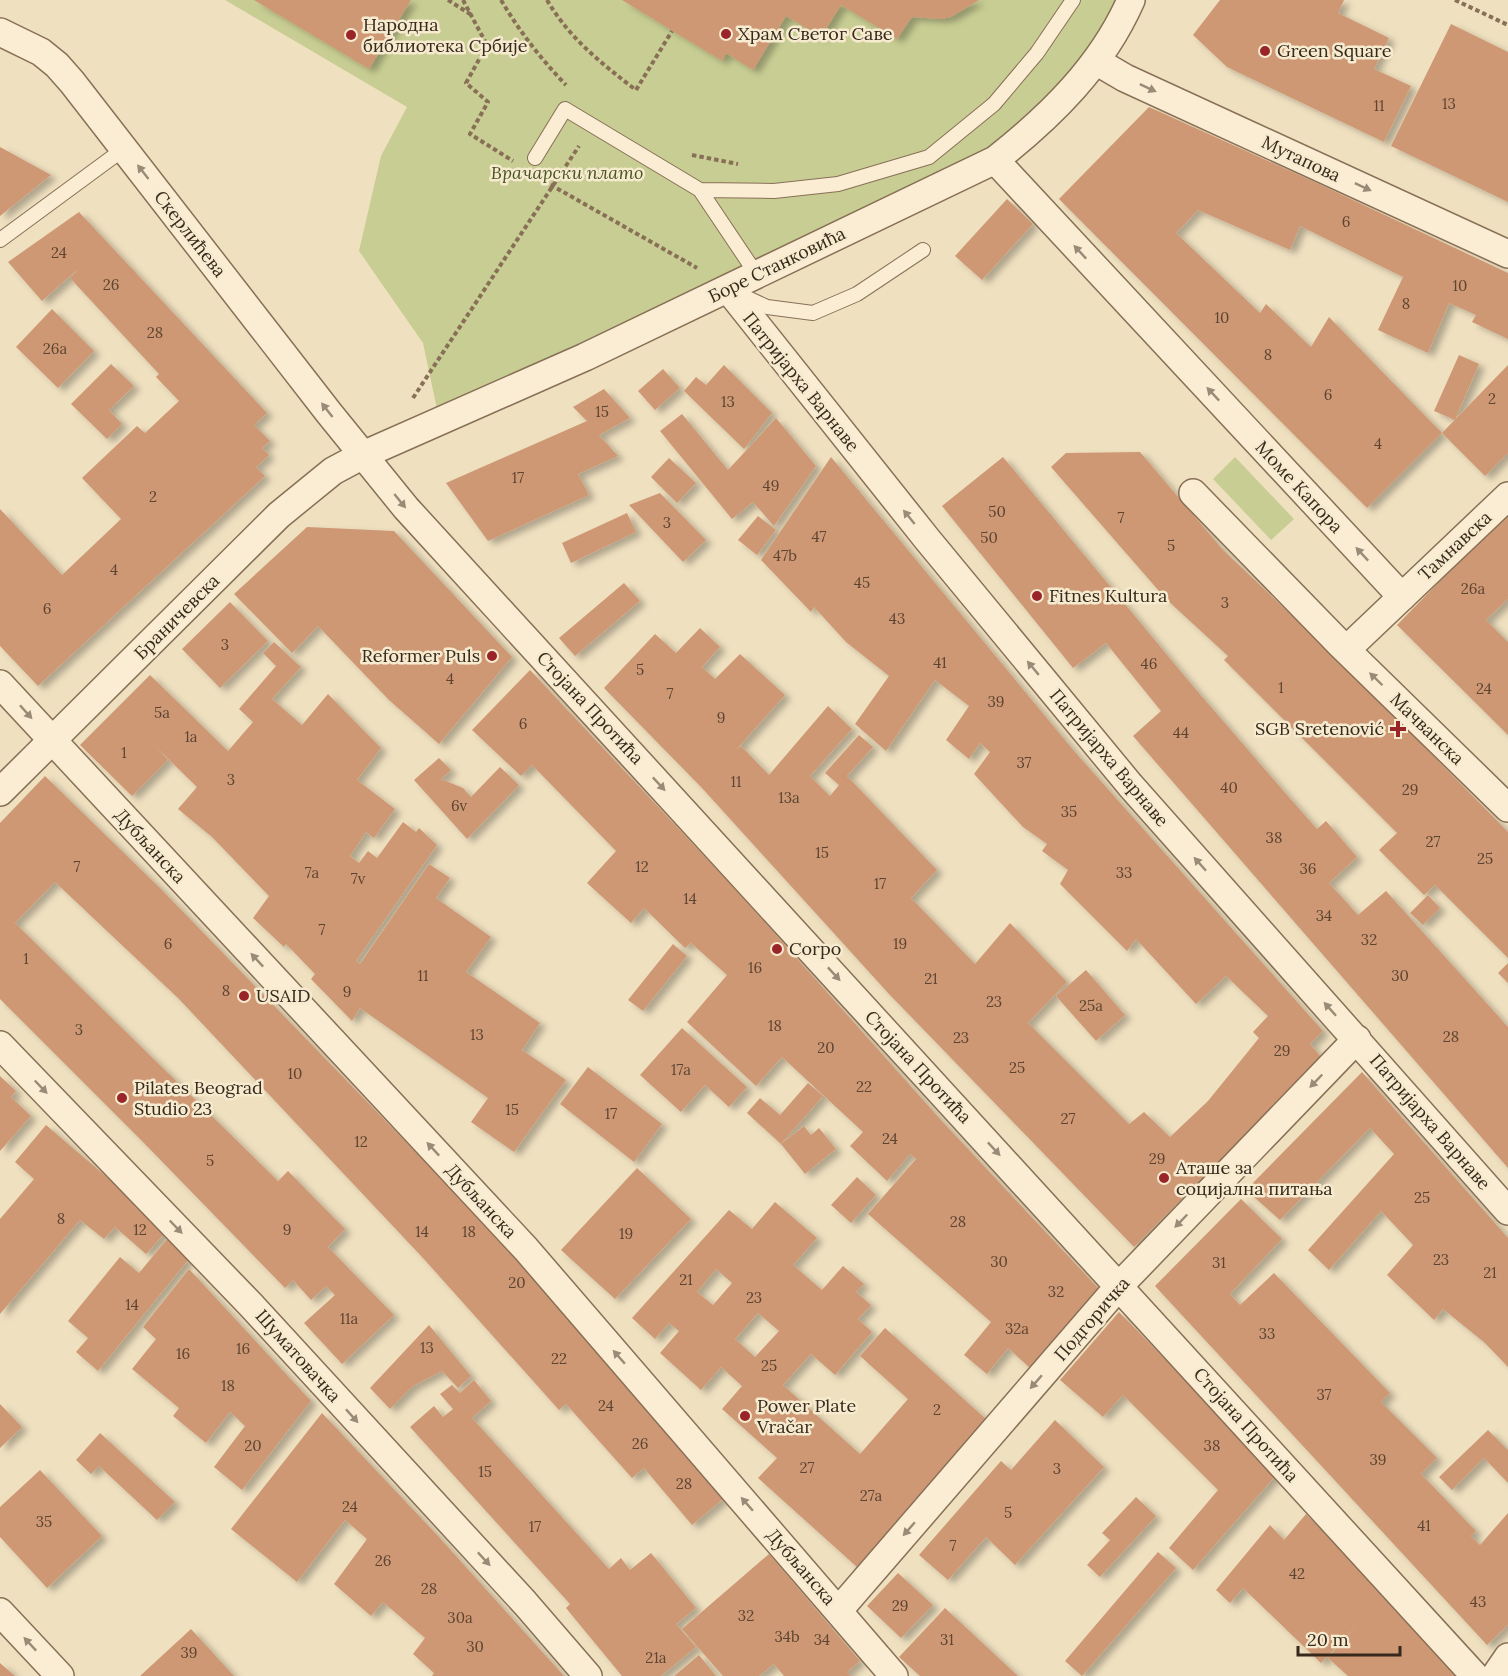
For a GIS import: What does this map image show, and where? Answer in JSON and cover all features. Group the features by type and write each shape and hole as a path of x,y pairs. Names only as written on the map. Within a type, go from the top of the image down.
{"street":[{"name":"Боре Станковића","path":"363,455 418,432 728,289 995,160 1033,130 1069,94 1096,61 1120,24 1131,0"},
{"name":"Скерлићева","path":"0,32 41,52 57,65 125,148 363,455"},
{"name":"Мутапова","path":"1096,61 1125,78 1508,254"},
{"name":"Моме Капора","path":"995,160 1402,597"},
{"name":"Патријарха Варнаве","path":"728,289 927,539 1131,785 1508,1211"},
{"name":"Браничевска","path":"0,792 279,515 333,471 363,455"},
{"name":"Стојана Протића","path":"363,455 406,508 1475,1676"},
{"path":"1193,493 1346,650 1402,597"},
{"name":"Тамнавска","path":"1402,597 1508,496"},
{"name":"Мачванска","path":"1346,650 1508,808"},
{"name":"Дубљанска","path":"0,684 526,1249 894,1676"},
{"name":"Подгоричка","path":"838,1610 1119,1286 1357,1039"},
{"name":"Шуматовачка","path":"0,1045 250,1304 525,1603 588,1676"},
{"path":"0,1612 60,1676"},
{"path":"1495,1676 1508,1657"}],"lane":[{"path":"700,190 774,191 838,184 928,157 994,104 1037,53 1073,0"},
{"path":"535,158 564,109 700,190 757,275"},
{"path":"0,240 125,148"},
{"path":"728,289 766,307 813,313 857,294 923,250"}],"path":[{"path":"448,0 471,14"},
{"path":"501,0 536,53 570,88"},
{"path":"547,0 576,39 603,66 636,90 672,31"},
{"path":"1455,0 1508,25"},
{"path":"418,432 407,407 554,187 592,125"},
{"path":"690,154 740,164"}],"green space":[{"name":"Врачарски плато","path":"225,0 1131,0 1033,130 440,423 423,343 359,251 381,156 407,107"},
{"path":"1235,457 1294,519 1271,540 1213,479"}],"building":[{"name":"Народна библиотека Србије","path":"254,0 411,0 369,69"},
{"name":"Храм Светог Саве","path":"622,0 979,0 951,17 941,19 912,17 897,39 841,5 821,37 786,16 753,70 726,53 722,61"},
{"path":"1220,0 1344,0 1338,13 1389,38 1374,69 1411,86 1384,142 1227,67 1193,35"},
{"path":"1451,24 1508,52 1508,202 1391,146"},
{"path":"1149,107 1508,273 1508,339 1472,322 1476,315 1449,303 1428,353 1378,330 1403,277 1300,226 1290,250 1198,210 1176,233 1260,313 1266,304 1311,347 1329,317 1442,433 1367,508 1059,199"},
{"path":"0,147 51,175 0,216"},
{"path":"1007,199 1033,224 982,280 955,256"},
{"path":"79,212 267,413 254,425 270,441 262,448 269,455 256,467 265,476 38,686 0,646 0,509 62,575 121,519 82,478 137,426 145,433 179,401 156,377 159,374 70,278 79,268 42,301 8,262"},
{"path":"52,309 94,351 58,388 16,347"},
{"path":"1459,355 1479,364 1455,420 1434,411"},
{"path":"111,364 134,386 109,410 122,424 107,439 71,404"},
{"path":"724,365 772,413 744,449 684,391 696,377 706,385"},
{"path":"1508,365 1508,453 1485,476 1442,433"},
{"path":"663,369 680,388 655,410 638,391"},
{"path":"604,389 630,418 599,435 618,456 578,474 589,495 488,541 446,483 587,421 573,407"},
{"path":"682,414 728,470 776,418 816,466 774,526 753,502 732,519 660,431"},
{"path":"1140,452 1223,550 1339,660 1508,832 1508,958 1435,885 1424,895 1379,850 1397,833 1224,660 1228,656 1166,599 1051,467 1066,453"},
{"path":"831,457 1074,751 1323,1031 1310,1044 1322,1058 1134,1247 889,994 702,788 604,688 655,634 676,653 700,628 720,647 702,667 715,679 740,654 785,695 736,750 741,746 769,775 828,706 852,729 810,776 830,796 839,785 825,773 859,735 873,747 847,776 937,870 911,898 975,964 1010,923 1067,982 1028,1023 1129,1124 1144,1112 1170,1137 1208,1101 1259,1038 1253,1032 1268,1016 1226,976 1196,1004 1136,939 1127,951 1060,884 1068,870 1042,851 1047,844 1023,827 974,774 990,752 980,743 969,759 946,740 969,706 935,680 886,751 855,724 889,676 846,642 814,607 811,612 761,560"},
{"path":"1003,457 1192,685 1317,829 1326,821 1357,857 1329,883 1358,915 1386,891 1508,1027 1508,1168 1133,736 1161,711 1106,643 1073,668 942,506"},
{"path":"669,458 696,483 677,503 651,477"},
{"path":"660,493 706,540 683,562 629,505"},
{"path":"1508,511 1508,599 1486,620 1508,642 1508,735 1397,625"},
{"path":"627,513 636,532 571,563 562,543"},
{"path":"758,516 776,530 757,555 738,540"},
{"path":"307,527 394,531 512,657 439,744 389,700 318,626 292,653 234,594"},
{"path":"624,583 640,601 575,656 559,638"},
{"path":"230,602 268,641 220,688 182,649"},
{"path":"274,642 301,667 272,699 302,725 328,694 381,748 357,780 395,809 374,838 366,832 350,856 359,863 368,851 377,858 403,822 416,832 419,828 437,845 356,961 360,964 429,864 450,878 436,898 491,937 466,972 540,1023 522,1050 566,1080 514,1152 471,1122 488,1098 360,1008 352,1021 311,979 315,974 286,944 284,947 253,918 269,896 212,837 178,809 197,787 156,747 168,760 132,796 80,745 150,675 228,751 253,722 239,709 276,666 263,653"},
{"path":"530,670 736,890 940,1119 1099,1289 1030,1368 1008,1348 987,1374 964,1355 991,1322 868,1214 916,1159 910,1154 887,1181 850,1146 863,1132 782,1057 756,1086 687,1022 727,975 691,943 685,948 644,908 631,923 587,883 616,851 532,765 521,776 472,730"},
{"path":"439,758 451,770 441,779 463,788 471,797 500,767 519,785 467,839 414,780"},
{"path":"45,776 161,889 468,1206 560,1307 723,1499 692,1525 644,1468 632,1478 566,1404 559,1410 423,1258 178,998 55,882 15,923 278,1181 288,1171 345,1229 328,1247 394,1315 342,1364 304,1323 335,1295 326,1286 311,1300 293,1280 285,1288 0,999 0,823"},
{"path":"1428,895 1440,908 1423,925 1410,913"},
{"path":"673,944 687,956 643,1011 628,1000"},
{"path":"1508,963 1508,983 1498,973"},
{"path":"1086,970 1125,1015 1096,1041 1056,996"},
{"path":"682,1028 747,1087 729,1107 705,1085 681,1112 640,1075"},
{"path":"588,1067 662,1124 634,1162 560,1104"},
{"path":"1362,1072 1508,1238 1508,1367 1485,1343 1443,1309 1434,1320 1387,1275 1413,1245 1381,1211 1329,1270 1308,1250 1394,1154 1370,1128 1280,1220 1246,1190"},
{"path":"0,1076 16,1091 11,1097 31,1116 0,1151"},
{"path":"808,1083 823,1096 781,1144 747,1113 760,1098 780,1115"},
{"path":"46,1125 136,1202 134,1206 165,1233 146,1254 115,1227 104,1239 80,1220 0,1314 0,1219 34,1179 15,1162"},
{"path":"804,1126 811,1135 819,1128 836,1149 805,1174 781,1144"},
{"path":"637,1168 691,1219 615,1299 561,1250"},
{"path":"857,1177 876,1195 851,1223 831,1205"},
{"path":"1241,1199 1282,1239 1230,1294 1240,1305 1274,1273 1390,1393 1381,1402 1437,1458 1421,1474 1476,1531 1471,1536 1480,1545 1508,1513 1508,1625 1487,1645 1155,1286"},
{"path":"775,1202 817,1238 793,1265 822,1290 843,1266 864,1284 856,1292 871,1305 858,1319 872,1332 835,1375 811,1354 783,1385 860,1454 908,1399 860,1356 885,1328 987,1420 857,1567 758,1478 777,1458 722,1409 742,1386 721,1367 701,1390 660,1353 679,1331 669,1323 655,1339 632,1318 729,1210 752,1229","holes":["716,1269 732,1283 713,1305 697,1292","758,1313 779,1331 755,1357 735,1339"]},
{"path":"168,1238 188,1260 98,1371 76,1352 88,1338 68,1321 120,1257 139,1273"},
{"path":"189,1269 311,1401 242,1490 214,1467 245,1426 230,1412 206,1443 173,1416 179,1408 132,1369 156,1339 143,1327"},
{"path":"1119,1312 1277,1474 1193,1570 1169,1548 1218,1490 1123,1395 1103,1417 1060,1380"},
{"path":"429,1325 471,1376 458,1388 442,1371 413,1386 390,1409 370,1388"},
{"path":"474,1380 491,1401 472,1418 609,1569 621,1558 630,1570 651,1553 696,1608 676,1624 696,1647 661,1676 622,1676 566,1608 570,1604 410,1427 434,1406 443,1417 453,1409 440,1394 452,1385 460,1393"},
{"path":"0,1404 22,1427 0,1448"},
{"path":"322,1413 438,1536 564,1676 432,1676 434,1673 413,1654 425,1638 383,1602 371,1616 334,1584 367,1539 345,1520 297,1582 231,1529"},
{"path":"1055,1420 1104,1467 1015,1565 986,1537 948,1580 919,1555 1001,1461 1011,1470"},
{"path":"1488,1430 1508,1450 1508,1483 1484,1458 1452,1490 1439,1477"},
{"path":"100,1433 175,1502 157,1520 99,1466 91,1474 76,1460"},
{"path":"40,1470 102,1536 47,1588 0,1537 0,1507"},
{"path":"1136,1497 1156,1516 1100,1577 1087,1565 1110,1540 1102,1533"},
{"path":"1306,1514 1461,1676 1348,1676 1328,1658 1357,1625 1321,1663 1243,1588 1230,1603 1216,1590 1270,1525 1284,1540"},
{"path":"1158,1552 1176,1568 1082,1676 1065,1661"},
{"path":"769,1554 860,1661 847,1672 851,1676 784,1676 774,1664 759,1676 723,1676 682,1629"},
{"path":"898,1573 933,1605 901,1638 867,1606"},
{"path":"945,1608 1018,1676 920,1676 899,1657"},
{"path":"191,1629 234,1676 140,1676"},
{"path":"699,1655 716,1676 674,1676"},
{"path":"0,1663 15,1676 0,1676"}],"place":[{"name":"Храм Светог Саве","path":"726,34"},
{"name":"Народна библиотека Србије","path":"351,35"},
{"name":"Green Square","path":"1265,51"},
{"name":"Fitnes Kultura","path":"1037,596"},
{"name":"Reformer Puls","path":"492,656"},
{"name":"SGB Sretenović","path":"1398,729"},
{"name":"Corpo","path":"777,949"},
{"name":"USAID","path":"244,996"},
{"name":"Pilates Beograd Studio 23","path":"122,1098"},
{"name":"Аташе за социјална питања","path":"1164,1178"},
{"name":"Power Plate Vračar","path":"745,1416"}]}
